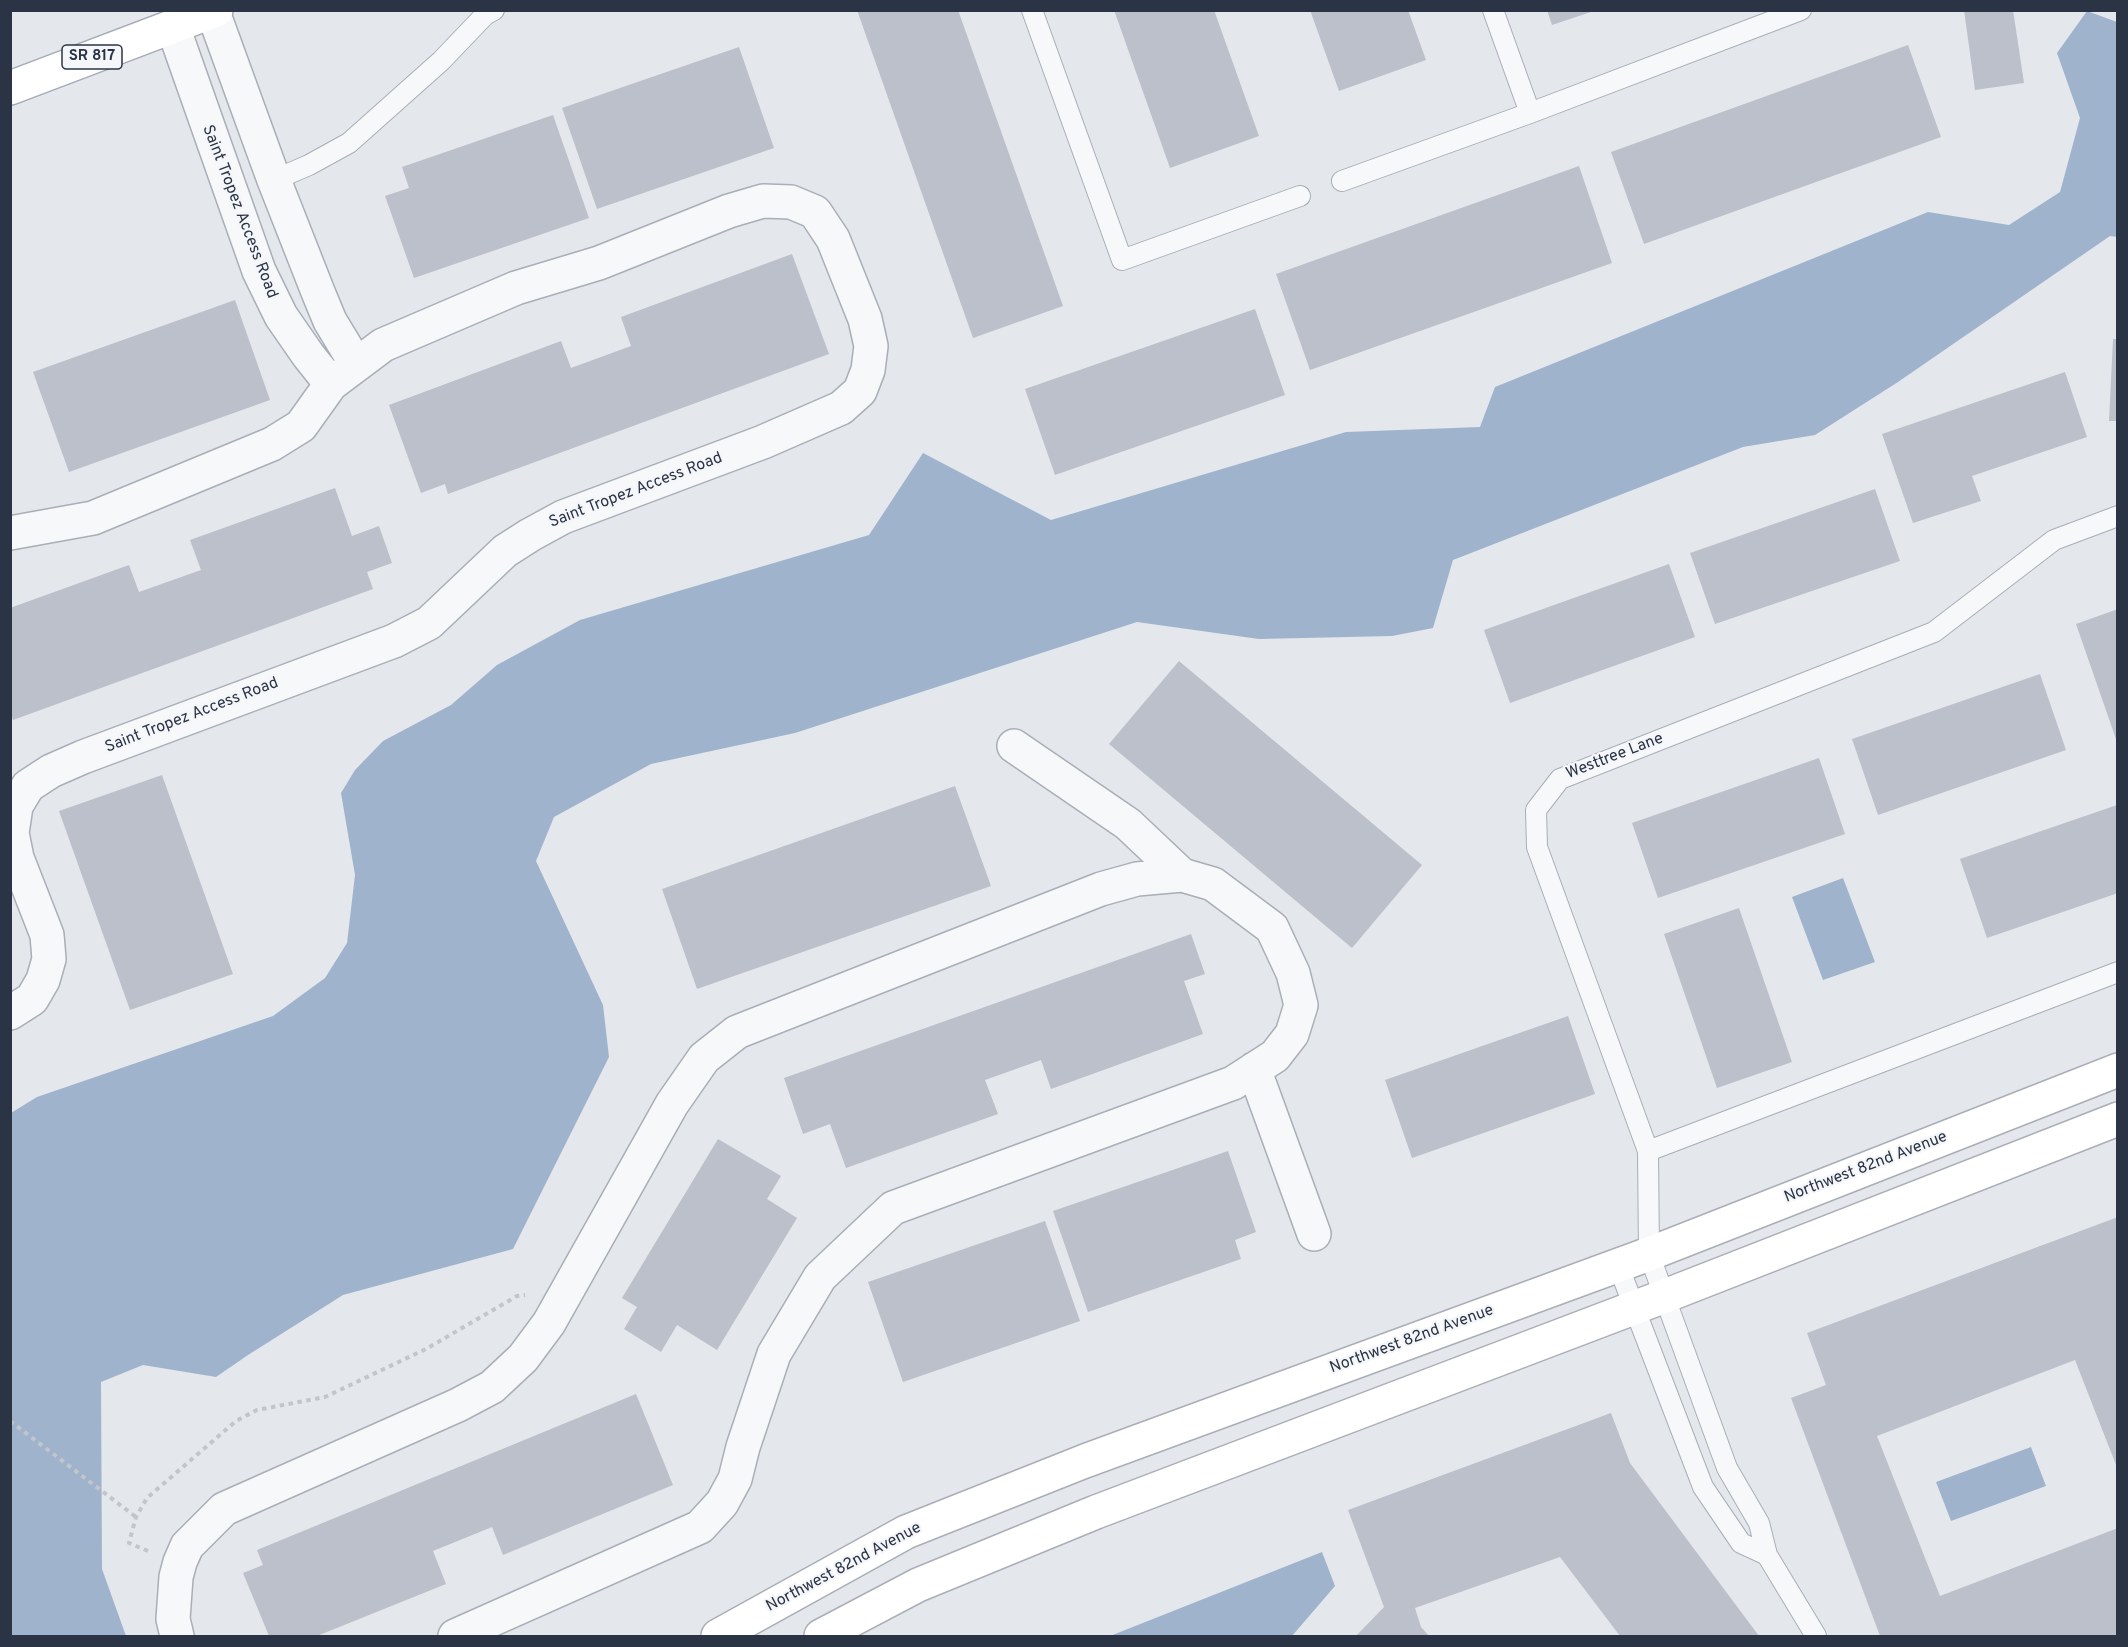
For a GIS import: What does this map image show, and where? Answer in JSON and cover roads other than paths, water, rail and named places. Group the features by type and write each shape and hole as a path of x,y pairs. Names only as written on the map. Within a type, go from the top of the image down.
{"street":[{"path":"214,11 274,180 330,321 344,374"},
{"name":"SR 817","path":"10,88 176,19 214,11"},
{"name":"Saint Tropez Access Road","path":"176,19 232,197 270,297 308,355 344,374"},
{"path":"232,197 274,180"},
{"name":"Saint Tropez Access Road","path":"10,533 93,518 272,444 301,426 344,374 383,345 516,288 599,263 729,211 763,201 791,202 815,212 834,238 865,319 871,346 868,370 860,391 841,408 763,442 563,517 505,551 429,623 394,640 83,757 51,771 28,786 16,806 12,834 17,858 47,934 49,959 44,980 32,999 10,1013"},
{"path":"1014,746 1128,824 1182,875"},
{"path":"177,1636 173,1619 176,1578 180,1562 187,1546 225,1509 458,1405 492,1387 523,1358 549,1323 672,1104 704,1058 737,1032 1101,889 1137,879 1182,875 1213,884 1272,928 1293,973 1301,1005 1292,1034 1275,1056 1233,1083 893,1208 820,1277 774,1354 743,1447 735,1479 722,1503 700,1527 455,1636"},
{"path":"1254,1069 1314,1234"},
{"name":"Northwest 82nd Avenue","path":"722,1635 906,1532 1085,1461 1649,1254 2118,1070"},
{"path":"821,1636 918,1585 1096,1512 1635,1308 2118,1119"}],"lane":[{"path":"274,180 309,165 349,143 441,61 485,15 494,10"},
{"path":"1032,10 1122,260 1300,196"},
{"path":"1492,10 1530,113"},
{"path":"1342,181 1530,113 1801,10"},
{"name":"Westtree Lane","path":"1816,1636 1767,1555 1759,1523 1727,1468 1649,1254 1647,1151 1537,847 1536,810 1560,779 1934,632 2054,540 2118,516"},
{"path":"1647,1151 2118,972"},
{"path":"1618,1265 1703,1487 1741,1543 1767,1555"}],"water":[{"path":"2087,11 2117,22 2117,237 2110,236 1898,382 1815,435 1743,447 1453,560 1433,628 1392,636 1259,639 1137,622 795,733 651,764 554,817 536,861 603,1005 609,1057 513,1249 343,1295 216,1377 143,1365 101,1382 102,1569 126,1636 11,1636 11,1113 37,1097 273,1016 325,978 347,943 355,875 341,793 355,770 383,741 451,705 497,665 580,620 869,535 923,453 1051,520 1346,432 1480,427 1495,387 1928,212 2009,225 2060,192 2080,118 2057,53"},
{"path":"1843,878 1875,962 1823,980 1792,897"},
{"path":"2031,1447 2046,1486 1951,1521 1936,1482"},
{"path":"1322,1552 1335,1586 1292,1636 1110,1636"}]}
